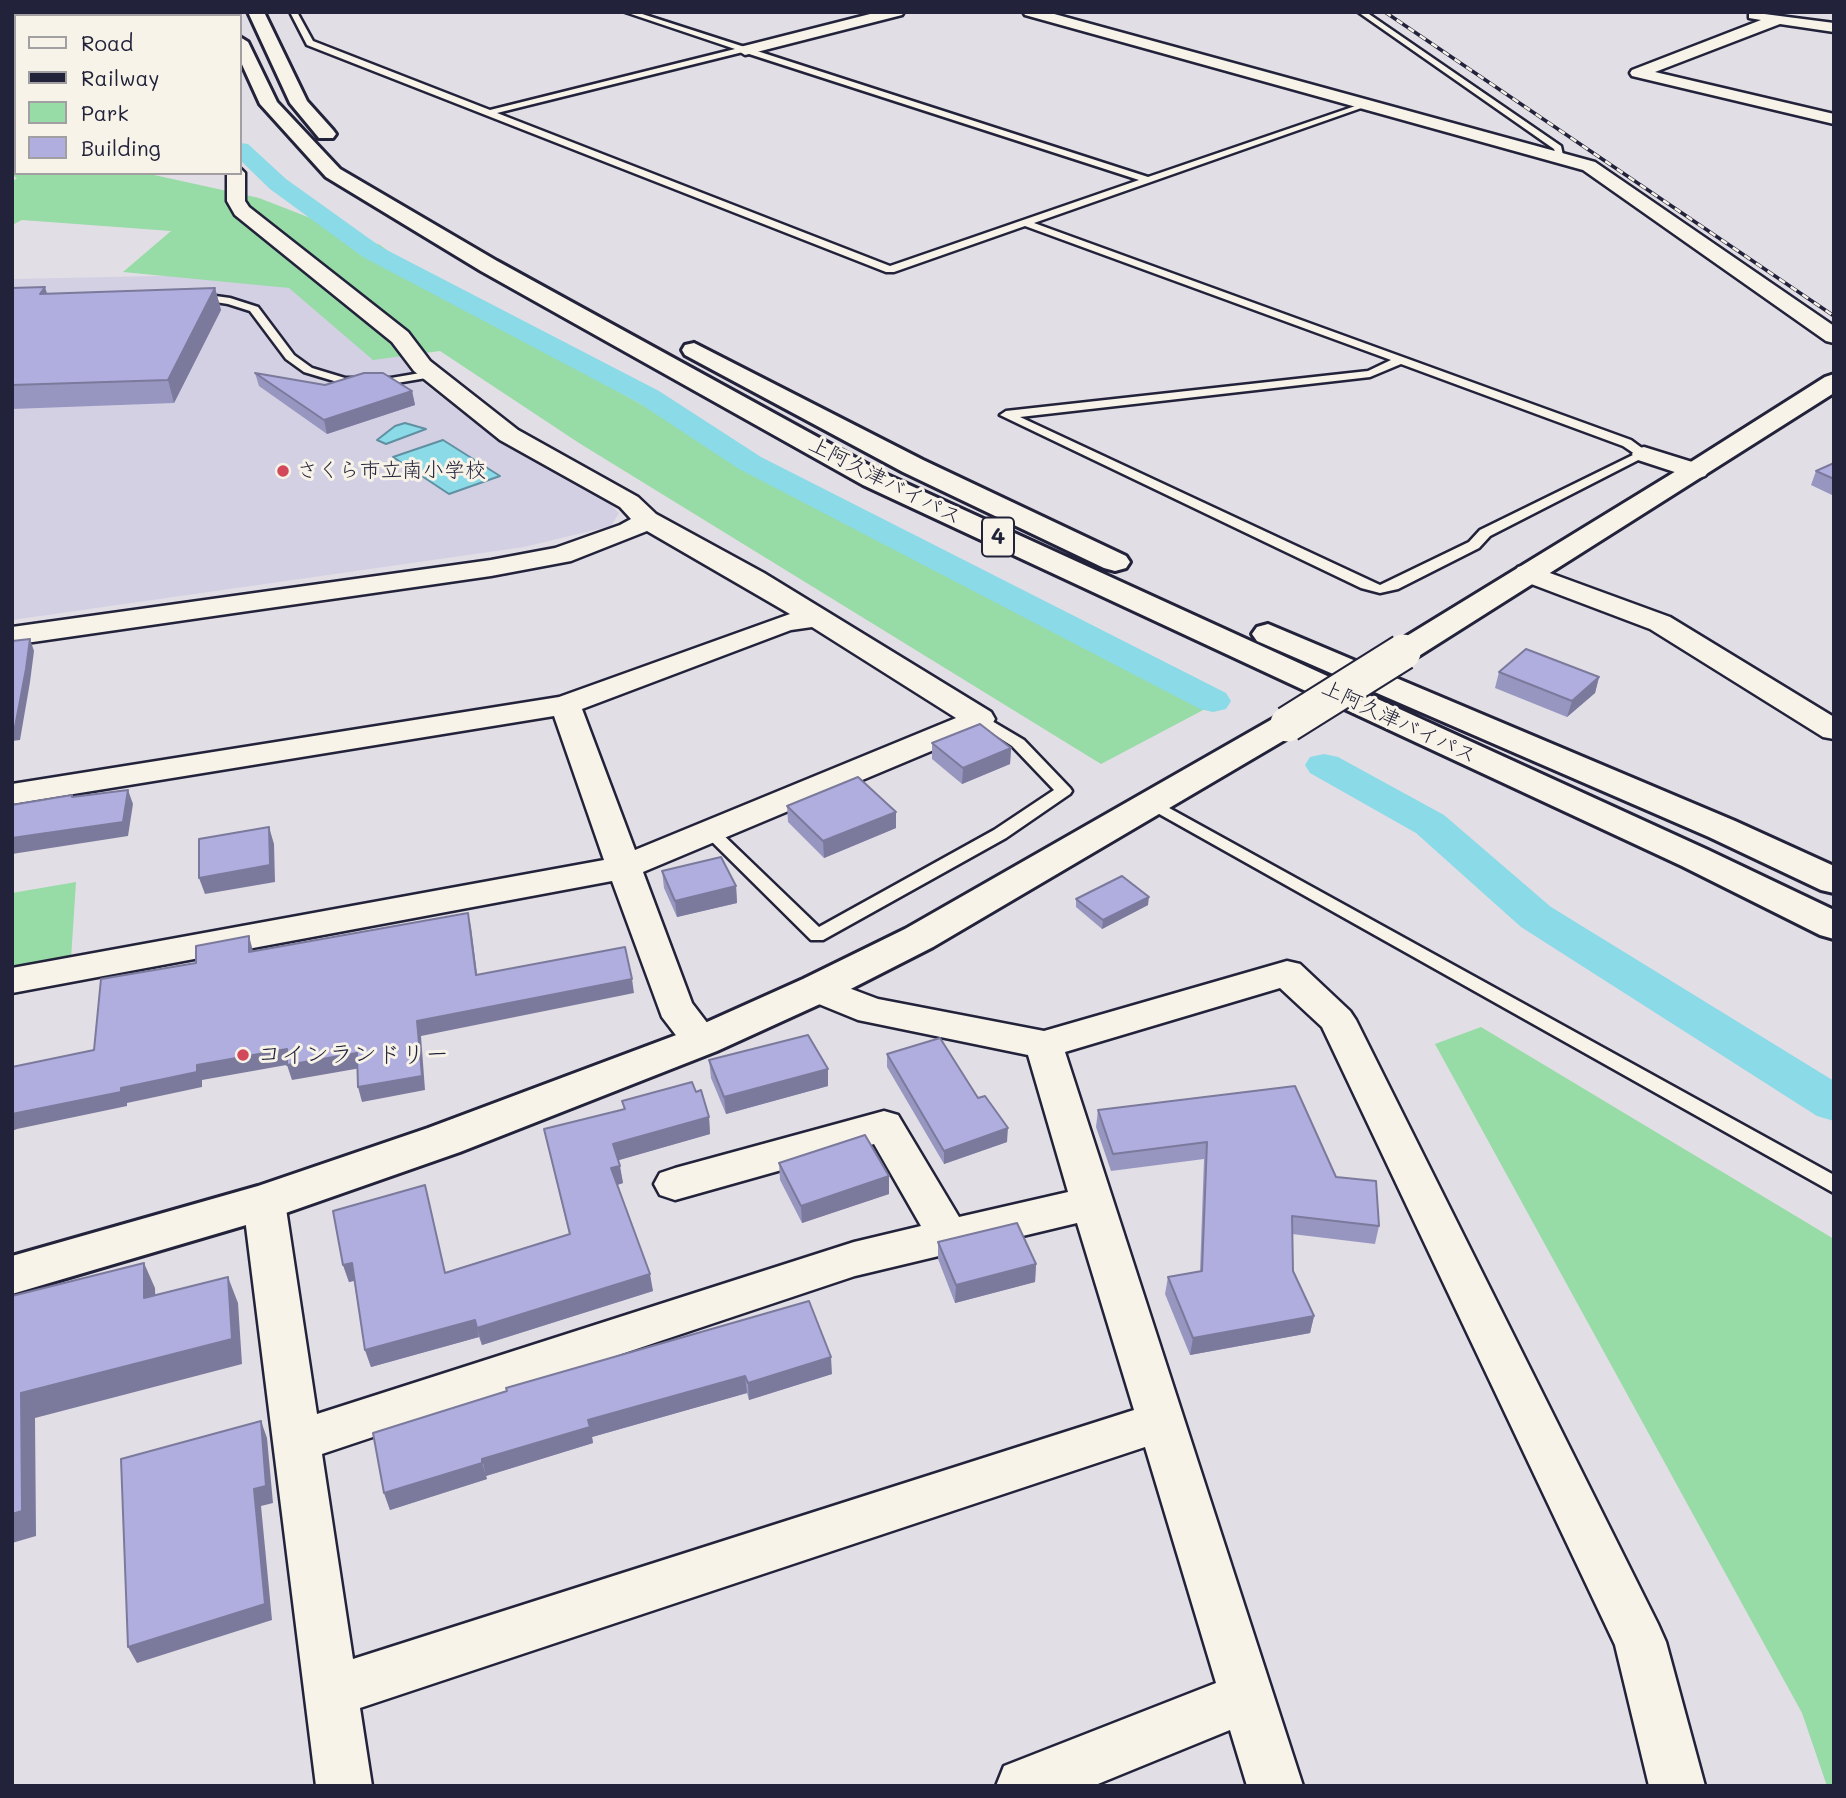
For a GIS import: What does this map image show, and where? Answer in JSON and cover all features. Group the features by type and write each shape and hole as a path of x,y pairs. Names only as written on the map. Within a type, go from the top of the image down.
{"main road":[{"name":"上阿久津バイパス","path":"256,12 299,103 327,135 369,169 522,259 913,466 1227,616 1710,824 1834,881"},
{"name":"上阿久津バイパス","path":"242,46 269,104 333,173 489,266 813,446 886,485 1670,846 1834,926"},
{"path":"12,1275 264,1202 457,1135 702,1041 817,989 982,903 1287,724 1696,471 1834,382"}],"street":[{"path":"745,50 897,12"},
{"path":"1030,12 1590,166 1834,336"},
{"path":"1739,12 1834,28"},
{"path":"1778,19 1638,73 1834,119"},
{"path":"236,175 236,201 242,211 400,337 422,366 509,435 629,502 647,520 754,579 980,719"},
{"path":"1644,454 1696,471"},
{"path":"12,636 491,568 561,555 629,531 647,520"},
{"path":"1528,573 1660,624 1834,730"},
{"path":"12,794 565,705 785,623 814,618"},
{"path":"565,705 675,1008 702,1041"},
{"path":"12,981 622,867 980,719"},
{"path":"817,989 871,1011 1044,1045 1287,973 1337,1020 1640,1642 1676,1786"},
{"path":"1044,1045 1159,1422 1275,1786"},
{"path":"675,1184 884,1126 948,1236"},
{"path":"264,1202 344,1786"},
{"path":"295,1442 853,1259 1092,1203"},
{"path":"330,1692 1159,1422"},
{"path":"1024,1786 1247,1697"}],"lane":[{"path":"69,12 85,12"},
{"path":"293,12 310,43 890,270 1364,104"},
{"path":"628,12 1149,180"},
{"path":"1360,12 1558,148 1561,158"},
{"path":"489,113 745,50"},
{"path":"1026,222 1627,443 1644,454"},
{"path":"186,297 230,300 254,309 290,358 308,370 344,381 391,381 432,374"},
{"path":"1401,360 1370,374 1006,415 1366,585 1380,589 1393,586 1474,545 1485,533 1644,454"},
{"path":"710,832 817,936 1000,834 1064,792 1018,743 980,719"},
{"path":"1151,803 1834,1185"}],"shaded area":[{"name":"さくら市立南小学校","path":"301,273 387,337 414,376 498,439 609,503 619,513 611,526 524,547 12,620 12,279"}],"green space":[{"path":"12,145 14,175 154,175 259,198 380,245 455,301 911,554 1207,708 1101,764 579,443 440,351 373,360 289,288 123,272 171,231 22,220 12,225 12,182 17,178 12,175"},
{"path":"76,882 71,959 12,970 12,893"},
{"path":"1481,1027 1834,1239 1834,1786 1827,1786 1802,1713 1435,1044"}],"water":[{"path":"405,423 426,429 386,444 377,440 395,426"},
{"path":"443,440 500,476 449,494 393,457"}],"building":[{"path":"45,287 40,294 215,288 168,380 12,385 12,288"},
{"path":"255,373 325,385 364,373 383,373 412,391 324,420"},
{"path":"1834,463 1834,479 1816,471"},
{"path":"30,639 15,727 12,727 12,641"},
{"path":"1526,649 1599,677 1572,701 1499,672"},
{"path":"980,724 1011,748 963,768 932,743"},
{"path":"858,777 896,812 823,841 787,806"},
{"path":"128,790 123,822 12,838 12,805 72,795"},
{"path":"269,827 270,865 199,878 199,839"},
{"path":"721,857 736,886 675,901 662,871"},
{"path":"1122,876 1149,897 1103,920 1076,899"},
{"path":"468,913 476,975 625,947 632,979 417,1021 422,1076 358,1087 357,1053 287,1065 287,1049 197,1065 197,1072 121,1088 121,1092 12,1114 12,1067 94,1050 101,979 196,963 196,946 249,936 249,952"},
{"path":"808,1035 828,1069 724,1097 709,1060"},
{"path":"940,1038 978,1098 985,1096 1008,1128 944,1151 887,1054"},
{"path":"692,1082 696,1092 701,1090 709,1117 613,1144 620,1166 611,1168 650,1274 477,1328 475,1320 365,1350 352,1263 343,1265 333,1211 425,1185 445,1273 570,1234 544,1129 625,1109 622,1101"},
{"path":"1295,1086 1336,1177 1376,1181 1379,1226 1292,1216 1293,1271 1314,1316 1193,1338 1168,1277 1202,1271 1207,1142 1113,1154 1098,1110"},
{"path":"865,1135 889,1176 801,1206 779,1163"},
{"path":"1017,1223 1036,1264 956,1285 938,1242"},
{"path":"144,1263 144,1298 228,1277 232,1339 21,1393 22,1511 12,1514 12,1296"},
{"path":"809,1301 831,1357 748,1383 745,1376 588,1420 590,1427 482,1459 482,1463 384,1493 373,1433 507,1391 506,1388"},
{"path":"261,1421 266,1486 254,1489 265,1604 128,1647 121,1459"}],"waterway":[{"path":"242,151 278,184 372,252 649,397 750,463 1213,701"},
{"path":"1324,765 1430,824 1536,917 1834,1104"}],"railway":[{"path":"1385,12 1834,316"}],"place":[{"name":"さくら市立南小学校","path":"283,471"},
{"name":"コインランドリー","path":"243,1055"}]}
